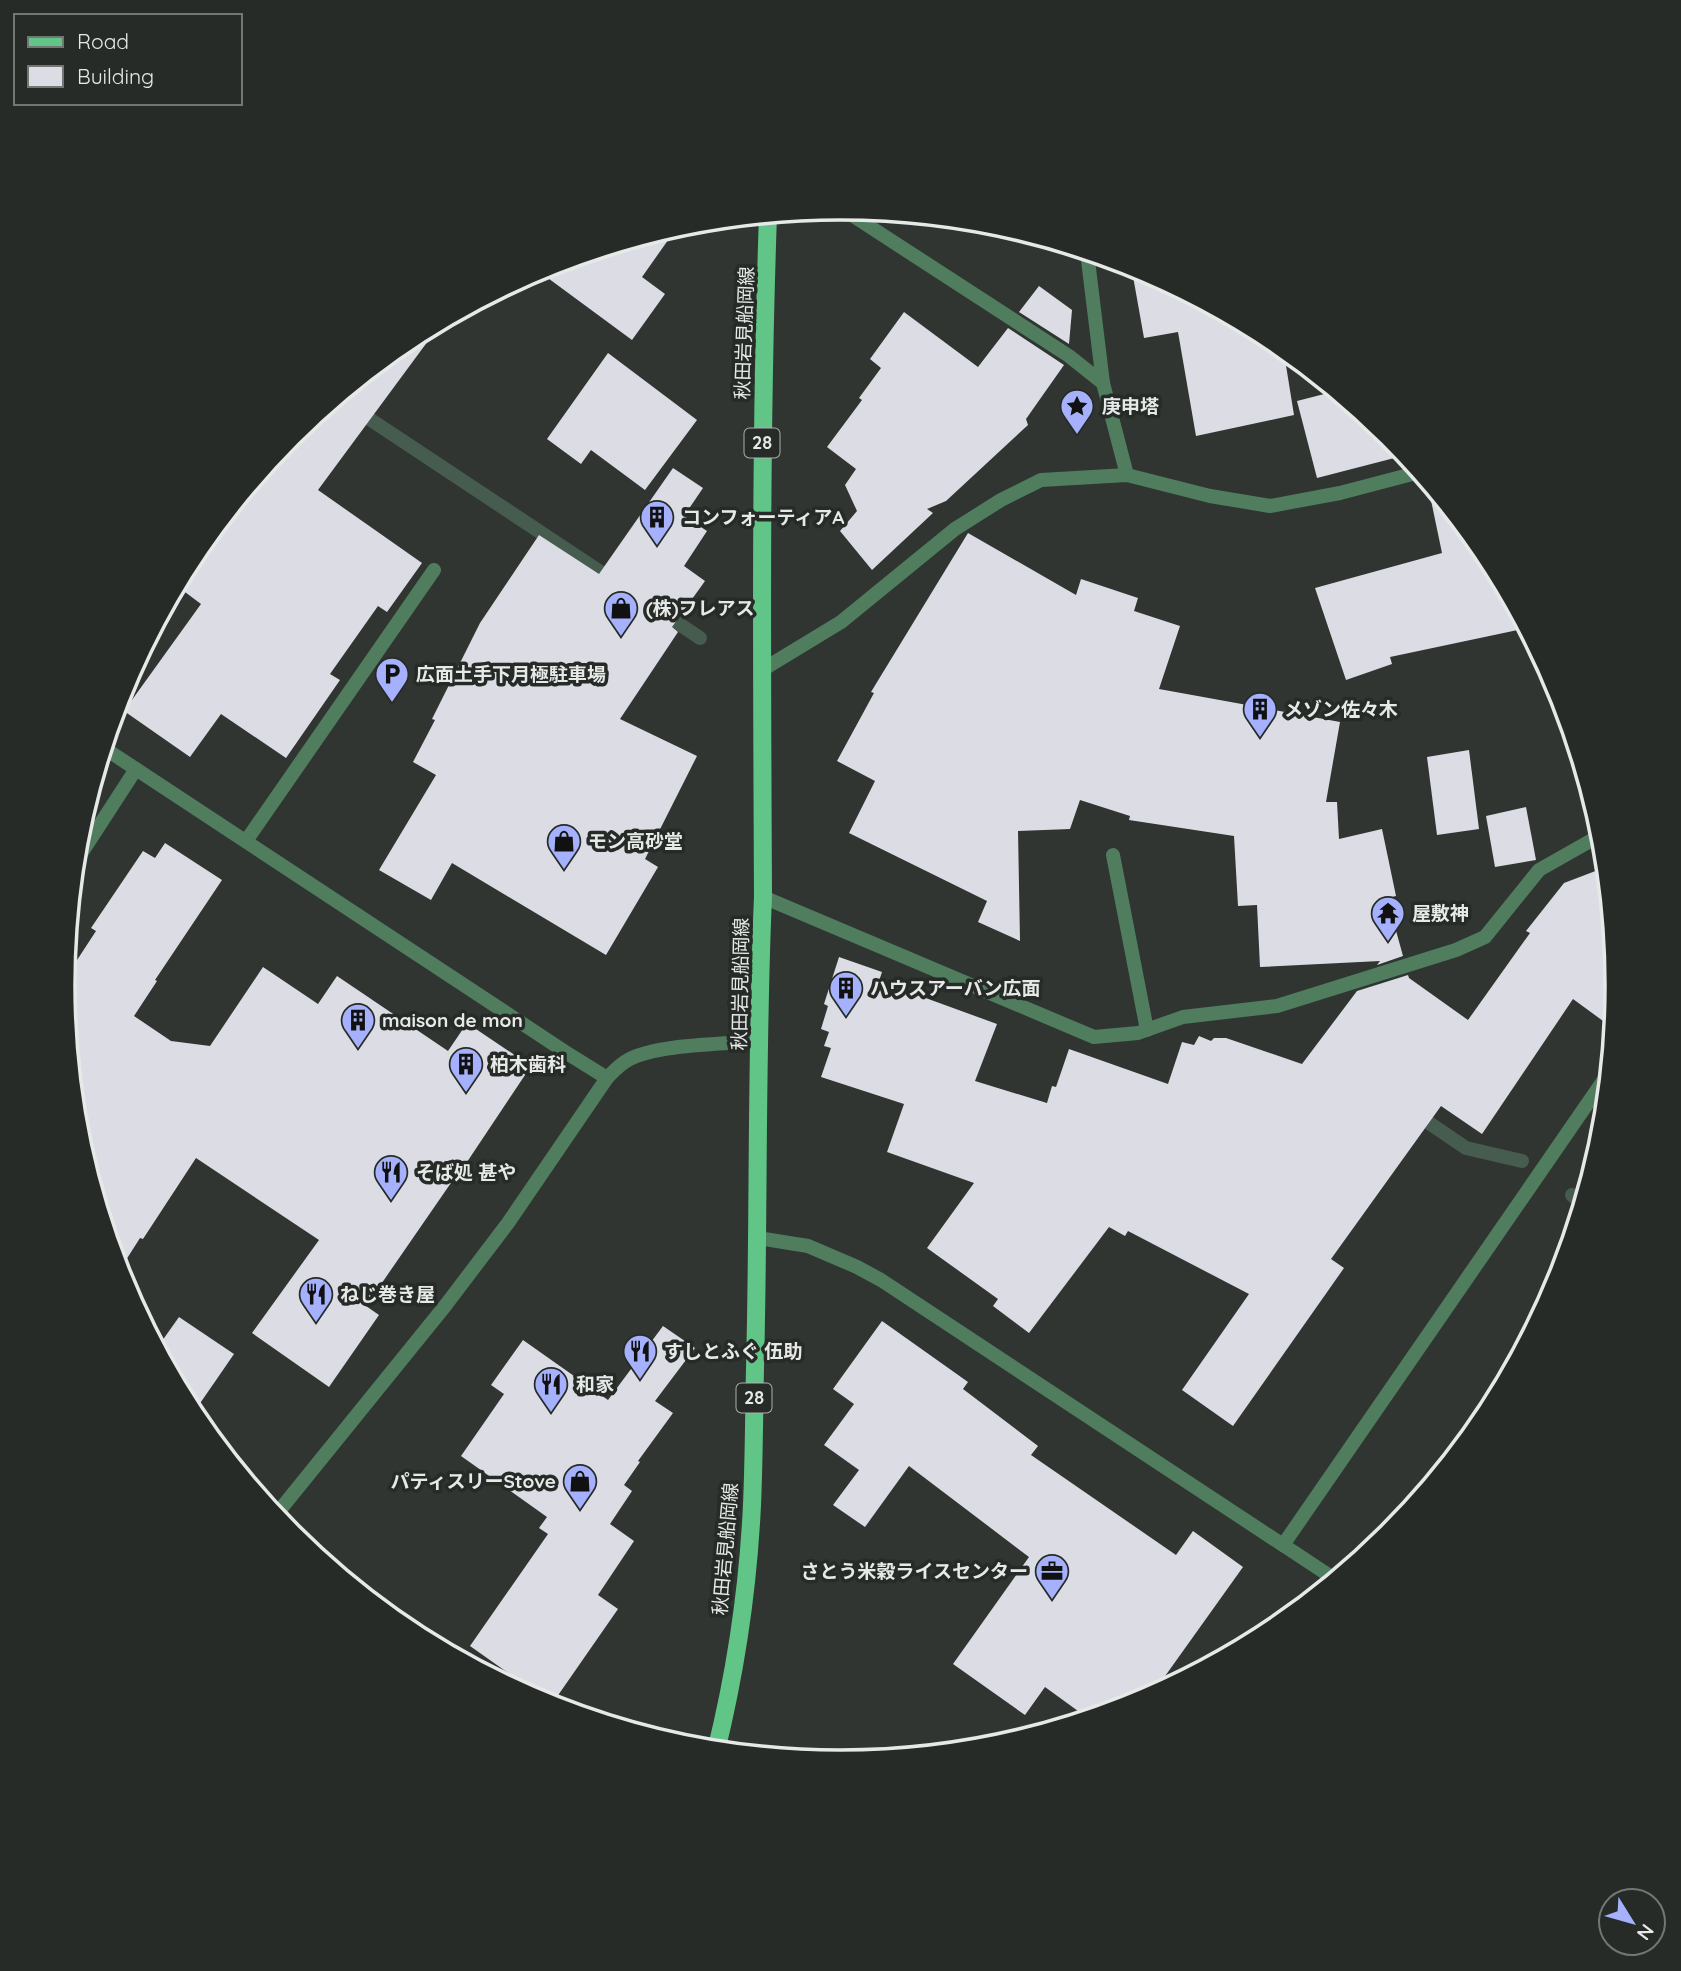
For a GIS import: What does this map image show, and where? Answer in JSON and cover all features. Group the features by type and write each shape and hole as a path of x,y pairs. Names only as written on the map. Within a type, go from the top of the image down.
{"main road":[{"name":"秋田岩見船岡線","path":"719,1740 730,1693 743,1605 752,1506 763,897 763,365 768,224"}],"street":[{"path":"861,221 1069,356 1103,383"},
{"path":"1088,262 1103,383 1127,475"},
{"path":"762,670 841,622 955,529 1001,500 1041,480 1127,475 1209,496 1270,506 1340,493 1410,475"},
{"path":"246,841 433,570"},
{"path":"112,753 607,1078"},
{"path":"89,841 136,769"},
{"path":"763,897 1094,1037 1138,1033 1183,1017 1277,1006 1456,950 1485,937 1539,870 1592,840"},
{"path":"1113,855 1147,1030"},
{"path":"282,1508 445,1306 508,1223 607,1078 628,1059 642,1055 683,1047 760,1041"},
{"path":"1283,1545 1599,1086"},
{"path":"758,1238 808,1246 881,1280 1328,1575"}],"building":[{"path":"668,240 642,277 665,294 632,340 549,279 595,261"},
{"path":"1134,279 1179,299 1223,323 1286,363 1294,415 1196,436 1178,332 1144,338"},
{"path":"1039,286 1072,310 1069,344 1019,312"},
{"path":"904,312 978,367 1008,328 1064,365 1026,419 1028,425 946,501 927,509 933,513 872,570 840,531 857,511 845,485 856,469 827,447 862,400 859,398 881,368 870,359"},
{"path":"428,341 318,490 422,563 387,612 378,606 330,674 340,680 286,758 221,714 190,757 126,713 131,702 201,604 185,592 204,560 265,481 299,444 336,410 375,378"},
{"path":"608,353 697,420 645,490 591,450 581,464 547,439"},
{"path":"1325,394 1395,458 1317,478 1297,401"},
{"path":"673,468 703,488 684,516 707,531 684,566 705,581 672,627 678,632 620,719 697,756 645,859 658,867 606,955 452,863 431,900 379,870 436,775 413,762 435,720 432,719 480,623 539,535 599,574"},
{"path":"1431,499 1477,560 1518,630 1390,657 1392,664 1346,680 1315,588 1442,553"},
{"path":"968,533 1076,595 1081,579 1138,598 1134,611 1180,626 1159,689 1340,722 1326,802 1337,802 1339,839 1382,829 1396,896 1387,898 1403,956 1377,965 1380,961 1260,967 1257,905 1238,906 1234,836 1129,820 1130,816 1080,800 1070,829 1018,831 1020,941 978,922 987,901 849,833 875,781 837,761 874,693 871,692"},
{"path":"1469,750 1479,829 1437,835 1427,757"},
{"path":"1526,807 1536,860 1495,867 1486,816"},
{"path":"165,843 222,880 134,1016 171,1041 210,1046 263,967 318,1004 337,976 448,1051 467,1023 531,1066 366,1306 379,1315 329,1387 252,1333 319,1240 196,1158 143,1239 140,1238 127,1259 116,1231 101,1184 82,1085 77,1036 76,962 96,931 91,928 143,851 155,858"},
{"path":"1597,871 1604,935 1605,1022 1573,999 1482,1134 1441,1106 1331,1259 1344,1268 1233,1426 1182,1390 1249,1294 1128,1231 1125,1236 1109,1227 1029,1333 993,1306 998,1299 927,1248 974,1183 887,1152 904,1104 821,1077 831,1048 824,1046 829,1032 821,1029 828,1006 824,1004 839,957 882,972 879,981 997,1024 975,1081 1047,1103 1052,1086 1056,1087 1069,1049 1168,1084 1182,1042 1194,1045 1199,1036 1211,1041 1214,1038 1226,1038 1302,1064 1357,991 1408,975 1468,1020 1530,933 1526,931 1564,883"},
{"path":"179,1317 234,1354 200,1404 178,1368 163,1340"},
{"path":"882,1321 968,1382 963,1389 1038,1446 1031,1455 1176,1555 1193,1531 1243,1567 1163,1679 1079,1712 1045,1687 1025,1715 953,1664 1029,1557 909,1466 865,1527 833,1505 859,1470 824,1445 854,1404 833,1389"},
{"path":"663,1326 695,1348 655,1401 673,1413 624,1485 632,1491 610,1524 634,1541 598,1595 618,1609 558,1696 514,1677 470,1646 548,1534 539,1528 547,1517 461,1456 504,1394 491,1385 523,1340 608,1400"}],"waterway":[{"path":"356,410 617,583"},
{"path":"660,611 700,638"},
{"path":"1413,1112 1466,1148 1522,1161"},
{"path":"1572,1195 1576,1198"}],"place":[{"name":"庚申塔","path":"1077,436"},
{"name":"コンフォーティアA","path":"657,547"},
{"name":"(株)フレアス","path":"621,638"},
{"name":"広面土手下月極駐車場","path":"392,704"},
{"name":"メゾン佐々木","path":"1260,739"},
{"name":"モン高砂堂","path":"564,871"},
{"name":"屋敷神","path":"1388,943"},
{"name":"ハウスアーバン広面","path":"846,1018"},
{"name":"maison de mon","path":"358,1050"},
{"name":"柏木歯科","path":"466,1094"},
{"name":"そば処 甚や","path":"391,1202"},
{"name":"ねじ巻き屋","path":"316,1324"},
{"name":"すしとふぐ 伍助","path":"640,1381"},
{"name":"和家","path":"551,1414"},
{"name":"パティスリーStove","path":"580,1511"},
{"name":"さとう米穀ライスセンター","path":"1052,1601"}]}
